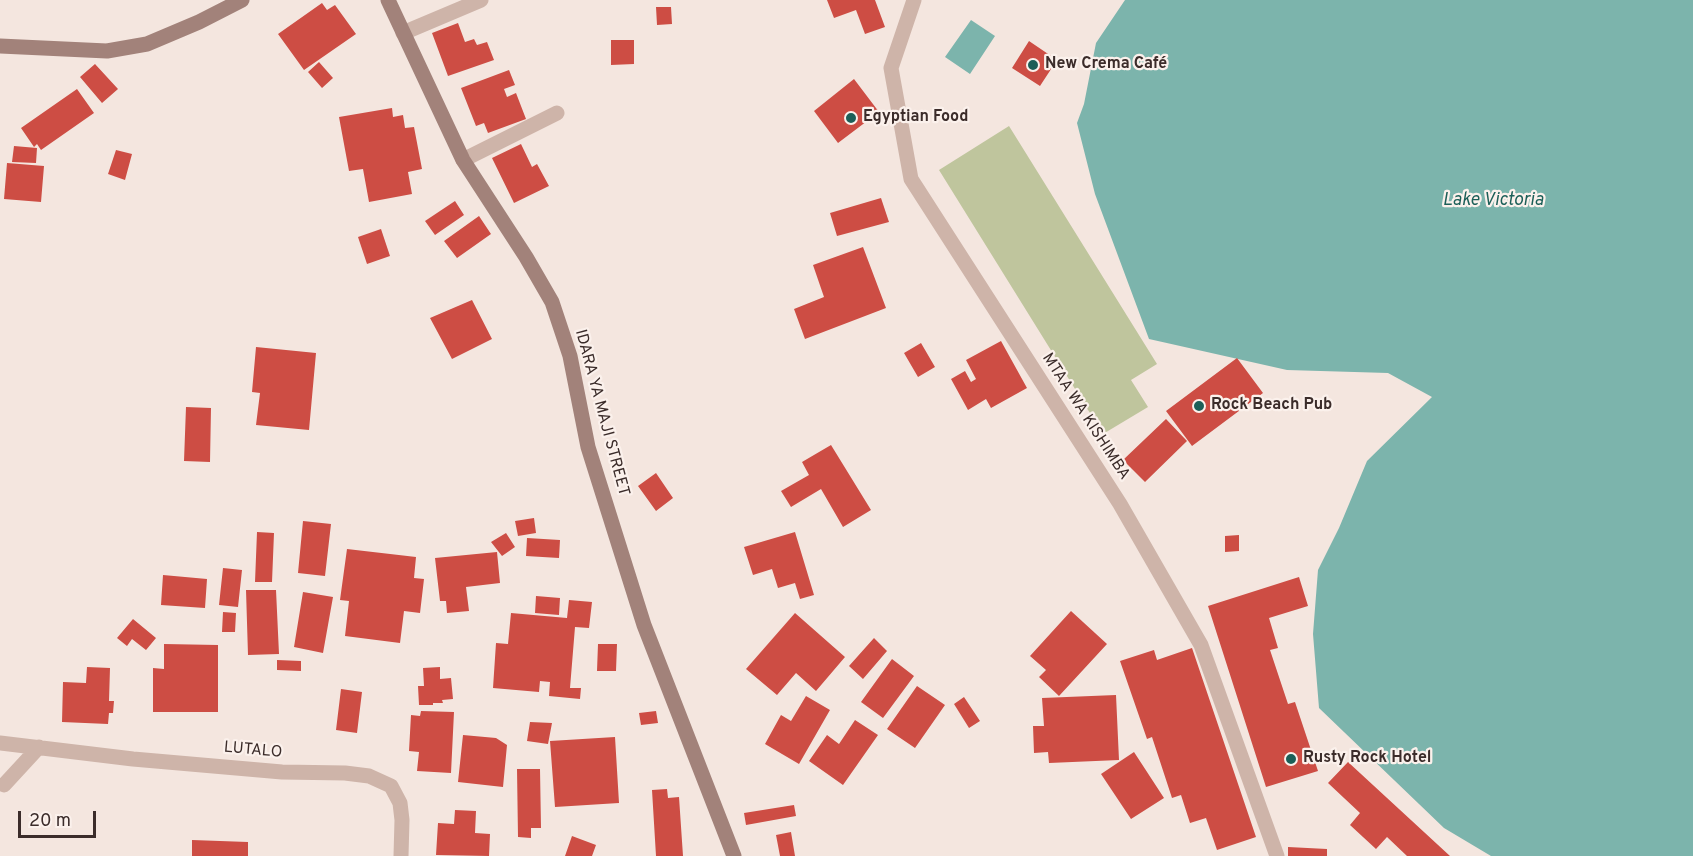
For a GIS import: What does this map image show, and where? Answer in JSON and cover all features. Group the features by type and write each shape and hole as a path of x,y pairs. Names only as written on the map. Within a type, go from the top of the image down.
{"street":[{"path":"0,46 107,51 147,44 199,22 242,0"},
{"name":"IDARA YA MAJI STREET","path":"388,0 463,160 526,257 552,302 570,356 588,447 644,626 734,856"},
{"path":"403,33 481,0"},
{"name":"MTAA WA KISHIMBA","path":"914,0 891,68 911,179 1120,504 1201,645 1277,856"},
{"path":"463,160 557,113"},
{"name":"LUTALO","path":"0,743 133,759 282,772 345,773 369,777 391,786 400,803 401,856"},
{"path":"4,785 39,747"}],"green space":[{"path":"1009,126 1157,364 1131,380 1148,407 1103,434 939,170"}],"water":[{"name":"Lake Victoria","path":"1125,0 1693,0 1693,856 1491,856 1444,828 1319,708 1313,634 1318,570 1339,528 1367,461 1432,397 1388,373 1287,370 1149,339 1095,194 1077,123 1084,104 1096,43"},
{"path":"971,20 995,36 970,74 945,57"}],"building":[{"path":"827,0 875,0 885,27 865,34 856,10 834,18"},
{"path":"322,3 327,10 335,5 356,34 304,70 278,34"},
{"path":"656,7 671,7 672,24 657,25"},
{"path":"458,23 465,42 474,39 477,45 487,42 494,60 448,76 432,33"},
{"path":"611,40 634,40 634,64 611,65"},
{"path":"1029,41 1057,60 1040,86 1012,68"},
{"path":"319,62 333,78 322,88 308,72"},
{"path":"95,64 118,89 102,103 80,77"},
{"path":"509,70 515,85 504,89 507,97 516,93 526,119 488,133 484,123 476,126 461,88"},
{"path":"854,79 879,112 838,143 814,111"},
{"path":"77,89 94,113 41,150 37,144 34,147 21,128"},
{"path":"392,108 393,117 403,115 405,128 414,127 422,169 408,172 412,194 369,202 363,169 349,171 339,117"},
{"path":"521,144 532,167 537,164 549,186 514,203 492,158"},
{"path":"14,146 37,148 36,163 12,162"},
{"path":"116,150 132,154 125,180 108,174"},
{"path":"7,163 44,166 41,202 4,199"},
{"path":"881,198 889,222 837,236 830,213"},
{"path":"455,201 464,215 435,235 425,221"},
{"path":"479,216 491,234 457,258 444,241"},
{"path":"381,229 390,256 367,264 358,237"},
{"path":"863,247 886,308 805,339 794,309 824,297 813,265"},
{"path":"472,300 492,339 452,359 430,318"},
{"path":"1001,341 1027,388 991,408 986,399 968,410 951,379 965,371 971,382 976,379 966,360"},
{"path":"921,343 935,367 918,377 904,353"},
{"path":"256,347 316,353 309,430 256,425 260,393 252,392"},
{"path":"1237,358 1263,393 1192,446 1166,411"},
{"path":"186,407 211,408 210,462 184,461"},
{"path":"1166,419 1187,441 1145,482 1123,460"},
{"path":"831,445 871,510 843,527 821,489 791,507 781,491 809,475 802,462"},
{"path":"656,473 673,498 656,511 638,486"},
{"path":"534,518 536,533 518,536 515,521"},
{"path":"303,521 331,524 325,576 298,573"},
{"path":"257,532 274,533 272,582 255,582"},
{"path":"795,532 814,595 800,599 795,583 778,588 772,569 753,575 744,547"},
{"path":"506,533 515,547 502,556 491,542"},
{"path":"1239,535 1239,551 1225,552 1225,536"},
{"path":"527,538 560,540 559,558 526,556"},
{"path":"347,549 416,557 414,578 424,579 420,613 404,611 400,643 345,636 349,601 340,600"},
{"path":"497,552 500,583 466,587 469,611 447,613 446,601 440,601 435,558"},
{"path":"223,568 242,570 238,607 219,605"},
{"path":"163,575 207,579 205,608 161,605"},
{"path":"1299,577 1308,606 1269,618 1278,648 1270,650 1288,704 1295,702 1318,771 1266,787 1208,606"},
{"path":"246,590 276,590 279,654 248,655"},
{"path":"303,592 333,597 323,653 294,647"},
{"path":"536,596 560,598 559,615 535,613"},
{"path":"569,600 592,602 589,628 575,627 570,688 581,688 580,699 549,696 550,682 540,681 539,692 493,688 496,643 508,644 511,613 567,618"},
{"path":"1071,611 1107,644 1059,696 1039,677 1046,670 1030,656"},
{"path":"223,612 236,613 235,632 222,632"},
{"path":"795,613 845,657 816,691 796,673 777,695 746,669"},
{"path":"133,619 156,638 146,650 132,639 127,646 117,638"},
{"path":"874,638 887,651 863,679 849,666"},
{"path":"164,644 218,645 218,712 153,712 153,668 164,669"},
{"path":"598,644 617,644 616,671 597,671"},
{"path":"1192,648 1256,837 1217,850 1206,818 1190,823 1181,795 1172,798 1152,737 1147,739 1120,661 1154,650 1157,660"},
{"path":"892,659 914,676 883,718 861,702"},
{"path":"277,660 301,661 301,671 277,670"},
{"path":"87,667 110,668 109,701 114,701 113,713 109,713 108,724 62,722 63,682 86,683"},
{"path":"440,667 440,679 451,678 453,699 442,700 443,703 433,703 433,705 419,705 418,686 424,686 423,668"},
{"path":"917,686 945,705 915,748 887,729"},
{"path":"341,689 362,692 357,733 336,730"},
{"path":"1116,695 1119,760 1049,763 1048,752 1034,753 1033,726 1044,726 1042,698"},
{"path":"806,696 830,710 799,764 765,744 781,715 791,721"},
{"path":"964,697 980,721 969,728 954,704"},
{"path":"421,711 454,712 451,773 417,771 419,752 409,751 411,715 420,716"},
{"path":"656,711 658,723 641,725 639,713"},
{"path":"855,720 878,735 843,785 809,761 827,735 839,744"},
{"path":"530,722 552,723 548,744 527,741"},
{"path":"463,735 496,738 507,745 503,787 458,782"},
{"path":"615,737 619,803 555,807 550,741"},
{"path":"1134,752 1164,798 1131,819 1101,774"},
{"path":"1348,762 1450,856 1407,856 1387,837 1376,849 1350,825 1360,813 1328,783"},
{"path":"517,769 540,769 541,828 531,828 531,838 518,837"},
{"path":"667,789 668,798 679,797 683,856 656,856 652,790"},
{"path":"794,805 796,816 746,825 744,813"},
{"path":"455,810 476,811 475,833 490,834 489,856 436,855 438,823 454,824"},
{"path":"791,832 795,856 780,856 776,835"},
{"path":"572,836 596,845 592,856 565,856"},
{"path":"192,840 248,842 248,856 192,856"},
{"path":"1288,847 1327,849 1327,856 1288,856"}],"place":[{"name":"New Crema Café","path":"1033,65"},
{"name":"Egyptian Food","path":"851,118"},
{"name":"Rock Beach Pub","path":"1199,406"},
{"name":"Rusty Rock Hotel","path":"1291,759"}]}
